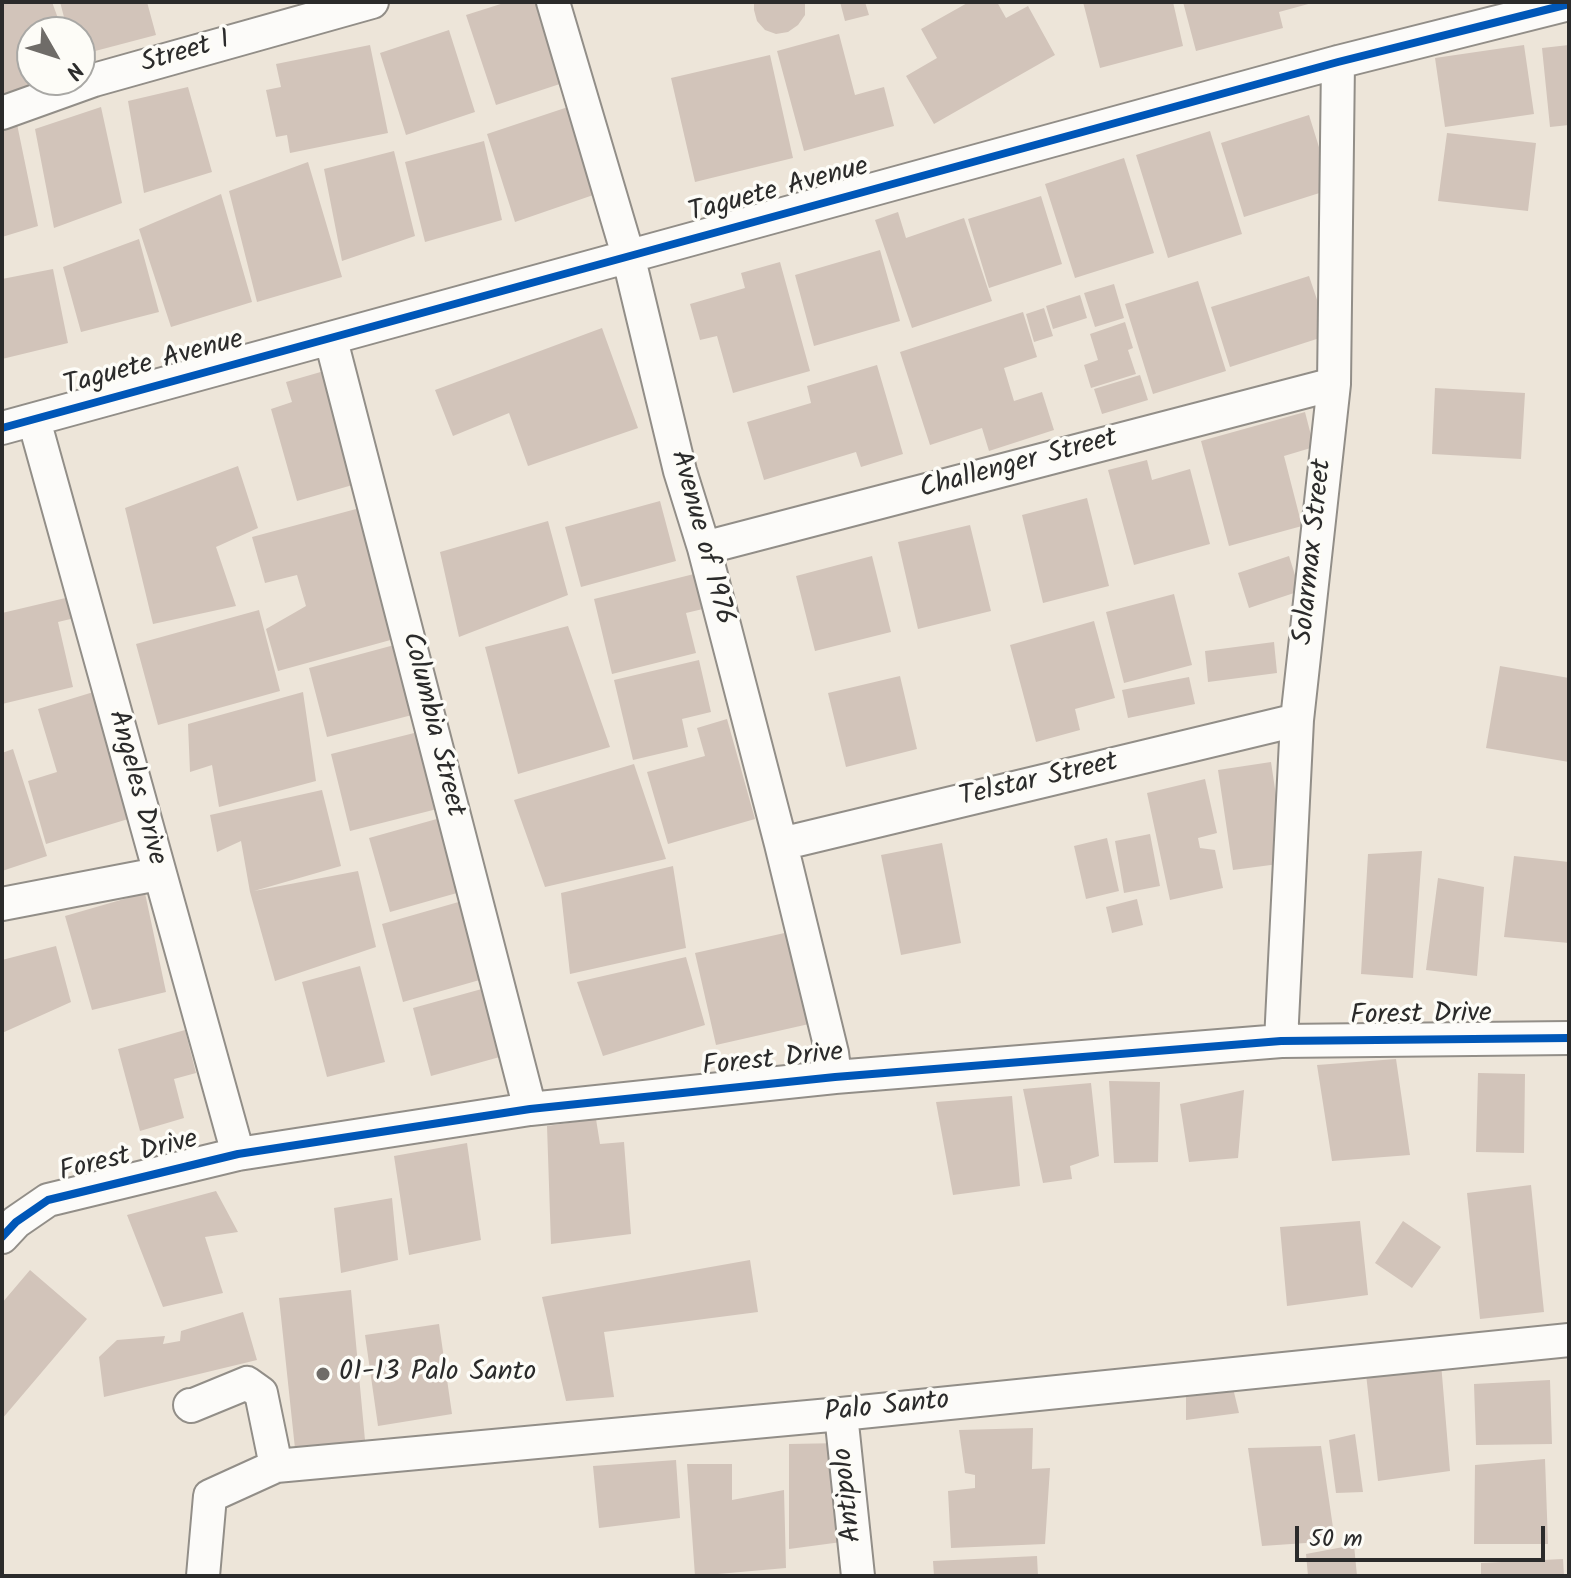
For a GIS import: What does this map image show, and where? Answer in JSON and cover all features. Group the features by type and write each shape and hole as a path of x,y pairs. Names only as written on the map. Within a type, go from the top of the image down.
{"street":[{"name":"Street I","path":"2,113 94,80 372,2"},
{"name":"Avenue of 1976","path":"553,2 628,255 680,471 704,548 781,844 832,1053 835,1077"},
{"name":"Taguete Avenue","path":"2,428 1338,62 1569,4"},
{"name":"Solarmax Street","path":"1281,1041 1297,720 1334,384 1338,62"},
{"name":"Columbia Street","path":"331,340 530,1109"},
{"name":"Challenger Street","path":"704,548 1334,384"},
{"name":"Angeles Drive","path":"34,420 238,1154"},
{"name":"Telstar Street","path":"781,844 1297,720"},
{"path":"2,904 158,874"},
{"name":"Forest Drive","path":"2,1237 16,1222 48,1200 238,1154 530,1109 835,1077 1281,1041 1569,1038"},
{"name":"Palo Santo","path":"203,1576 210,1496 276,1466 841,1414 1569,1340"},
{"path":"190,1405 247,1383 261,1393 276,1466"},
{"name":"Antipolo","path":"841,1414 858,1576"}],"building":[{"path":"2,2 52,2 57,16 16,16 16,94 2,99"},
{"path":"60,2 147,2 156,35 96,51 96,16 64,16"},
{"path":"507,2 543,2 569,81 496,105 466,15"},
{"path":"754,2 805,2 805,15 788,32 776,34 765,30 757,21"},
{"path":"840,2 865,2 869,15 845,21"},
{"path":"969,2 997,2 1006,18 1028,6 1055,55 934,124 906,76 937,58 921,29"},
{"path":"1083,2 1173,2 1183,46 1100,68"},
{"path":"1183,2 1312,3 1279,12 1283,28 1196,51"},
{"path":"449,30 475,112 406,135 380,53"},
{"path":"839,34 855,95 884,87 894,126 804,151 777,51"},
{"path":"370,45 388,133 290,153 287,135 276,137 266,90 281,87 276,64"},
{"path":"1524,45 1534,114 1445,127 1435,58"},
{"path":"1569,45 1569,125 1550,127 1542,48"},
{"path":"770,55 793,158 695,182 671,78"},
{"path":"188,87 212,172 144,193 128,101"},
{"path":"574,105 602,192 515,222 487,134"},
{"path":"101,107 122,203 54,228 35,129"},
{"path":"1309,115 1332,189 1244,217 1221,143"},
{"path":"17,124 38,226 2,237 2,128"},
{"path":"1210,131 1242,234 1168,258 1136,155"},
{"path":"1447,133 1536,143 1528,211 1438,201"},
{"path":"484,141 502,220 425,242 405,162"},
{"path":"394,151 415,236 342,261 324,169"},
{"path":"1124,158 1154,253 1075,278 1045,184"},
{"path":"308,162 342,277 257,302 229,191"},
{"path":"221,194 252,302 171,327 139,229"},
{"path":"1041,196 1062,264 989,288 968,219"},
{"path":"898,212 906,238 964,218 992,301 912,328 875,220"},
{"path":"139,239 159,312 81,332 63,267"},
{"path":"880,250 900,321 814,346 795,275"},
{"path":"780,262 810,371 733,393 717,336 700,340 690,304 745,288 741,273"},
{"path":"53,269 68,343 2,359 2,279"},
{"path":"1309,276 1329,335 1230,367 1211,307"},
{"path":"1198,281 1226,371 1153,394 1125,304"},
{"path":"1114,284 1124,318 1095,327 1084,293"},
{"path":"1080,295 1087,318 1053,329 1046,306"},
{"path":"1044,308 1053,336 1034,342 1026,314"},
{"path":"1023,312 1037,357 1004,368 1014,401 1042,392 1054,430 989,451 982,428 930,445 900,352"},
{"path":"1125,322 1133,348 1128,350 1136,374 1091,388 1084,365 1098,360 1090,334"},
{"path":"602,328 638,428 528,466 509,413 453,436 435,390"},
{"path":"877,365 903,454 861,467 856,452 764,480 747,422 811,403 807,386"},
{"path":"331,369 363,482 297,501 271,409 292,402 286,382"},
{"path":"1140,375 1148,400 1102,414 1094,389"},
{"path":"1435,388 1525,393 1521,459 1432,454"},
{"path":"1305,412 1314,447 1284,456 1302,526 1229,546 1201,441"},
{"path":"1147,460 1152,480 1190,469 1210,544 1134,565 1108,470"},
{"path":"238,466 258,528 216,547 236,606 153,624 125,508"},
{"path":"1087,498 1109,586 1043,603 1022,515"},
{"path":"660,501 676,561 581,587 565,527"},
{"path":"371,505 405,636 278,671 266,629 306,606 297,575 265,583 252,537"},
{"path":"548,521 568,595 459,637 440,552"},
{"path":"970,525 991,611 918,629 898,542"},
{"path":"872,556 891,632 815,651 796,576"},
{"path":"1289,556 1300,591 1249,608 1238,573"},
{"path":"698,573 707,608 686,613 696,653 612,674 594,599"},
{"path":"1174,594 1192,665 1124,683 1106,612"},
{"path":"74,596 79,617 58,622 73,687 2,704 2,613"},
{"path":"259,610 280,691 158,725 136,644"},
{"path":"1094,621 1115,698 1075,709 1080,730 1036,742 1010,645"},
{"path":"568,626 610,747 518,774 485,647"},
{"path":"1274,642 1277,673 1208,682 1205,651"},
{"path":"398,644 416,714 327,737 309,668"},
{"path":"699,660 711,712 682,719 688,747 633,760 614,680"},
{"path":"1500,666 1569,678 1569,762 1486,748"},
{"path":"900,676 917,749 846,767 828,693"},
{"path":"1189,677 1195,704 1128,718 1122,690"},
{"path":"100,690 138,816 46,844 28,781 57,772 38,709"},
{"path":"303,692 316,781 219,807 212,765 190,772 188,724"},
{"path":"727,719 755,819 668,844 647,772 705,756 697,728"},
{"path":"426,730 445,807 350,831 331,754"},
{"path":"13,749 47,856 2,871 2,753"},
{"path":"1271,762 1286,863 1233,870 1218,770"},
{"path":"634,764 666,859 545,887 514,800"},
{"path":"1205,779 1217,833 1198,838 1200,848 1215,850 1223,888 1170,900 1147,793"},
{"path":"322,790 341,866 254,891 358,871 376,947 275,981 250,892 241,841 217,852 210,815"},
{"path":"451,815 471,889 390,912 369,838"},
{"path":"1150,834 1160,886 1124,893 1115,841"},
{"path":"1107,838 1119,891 1086,899 1074,846"},
{"path":"942,843 961,943 901,955 881,855"},
{"path":"1422,851 1413,978 1361,974 1368,854"},
{"path":"1514,856 1569,862 1569,943 1504,937"},
{"path":"673,866 686,948 570,974 561,893"},
{"path":"1438,878 1484,887 1477,976 1426,970"},
{"path":"145,893 166,992 92,1010 65,916"},
{"path":"469,899 490,977 403,1002 382,924"},
{"path":"1137,899 1143,925 1112,933 1106,907"},
{"path":"789,932 809,1024 716,1045 695,953"},
{"path":"56,946 71,1002 2,1033 2,960"},
{"path":"686,957 705,1025 603,1056 577,982"},
{"path":"360,966 385,1062 327,1077 302,982"},
{"path":"489,987 507,1055 431,1076 413,1008"},
{"path":"185,1030 196,1073 174,1079 184,1118 140,1131 118,1049"},
{"path":"1396,1059 1410,1155 1332,1161 1317,1065"},
{"path":"1478,1073 1525,1074 1524,1153 1476,1152"},
{"path":"1109,1081 1160,1082 1158,1162 1114,1163"},
{"path":"1091,1083 1099,1156 1070,1166 1072,1179 1043,1183 1023,1089"},
{"path":"1244,1090 1238,1158 1189,1162 1180,1104"},
{"path":"1012,1096 1020,1186 953,1195 936,1102"},
{"path":"596,1119 600,1144 624,1142 631,1234 551,1244 547,1126"},
{"path":"467,1143 481,1240 409,1255 394,1156"},
{"path":"1531,1185 1544,1312 1480,1319 1467,1193"},
{"path":"216,1191 238,1232 205,1237 223,1293 163,1307 127,1215"},
{"path":"392,1198 398,1260 341,1273 334,1208"},
{"path":"1360,1221 1368,1295 1287,1306 1280,1227"},
{"path":"1403,1221 1441,1247 1412,1288 1375,1263"},
{"path":"750,1260 758,1312 604,1332 614,1397 566,1401 542,1297"},
{"path":"30,1270 87,1319 2,1419 2,1303"},
{"name":"01-13 Palo Santo","path":"351,1290 366,1451 296,1458 279,1298"},
{"path":"243,1312 257,1360 104,1397 99,1357 117,1340 165,1336 163,1344 180,1341 181,1331"},
{"path":"439,1324 452,1414 378,1426 365,1335"},
{"path":"1441,1363 1450,1471 1378,1481 1366,1374"},
{"path":"1550,1380 1552,1444 1476,1445 1474,1384"},
{"path":"1233,1388 1239,1413 1186,1420 1186,1392"},
{"path":"1033,1428 1032,1469 1050,1468 1045,1544 951,1548 948,1491 975,1488 975,1475 965,1473 959,1430"},
{"path":"1355,1434 1363,1492 1336,1493 1329,1440"},
{"path":"843,1443 849,1541 789,1549 789,1444"},
{"path":"1321,1446 1335,1541 1262,1546 1248,1448"},
{"path":"1545,1459 1548,1544 1474,1544 1475,1465"},
{"path":"676,1460 680,1518 599,1528 593,1466"},
{"path":"687,1464 732,1464 732,1500 784,1490 786,1568 695,1576"},
{"path":"1354,1545 1357,1576 1308,1576 1306,1554"},
{"path":"1037,1556 1038,1576 934,1576 933,1561"},
{"path":"1563,1559 1564,1576 1481,1576 1481,1563"}],"cycle path":[{"path":"2,428 1338,62 1569,4"},
{"path":"2,1237 16,1222 48,1200 238,1154 530,1109 835,1077 1281,1041 1569,1038"}],"place":[{"name":"01-13 Palo Santo","path":"323,1374"}]}
